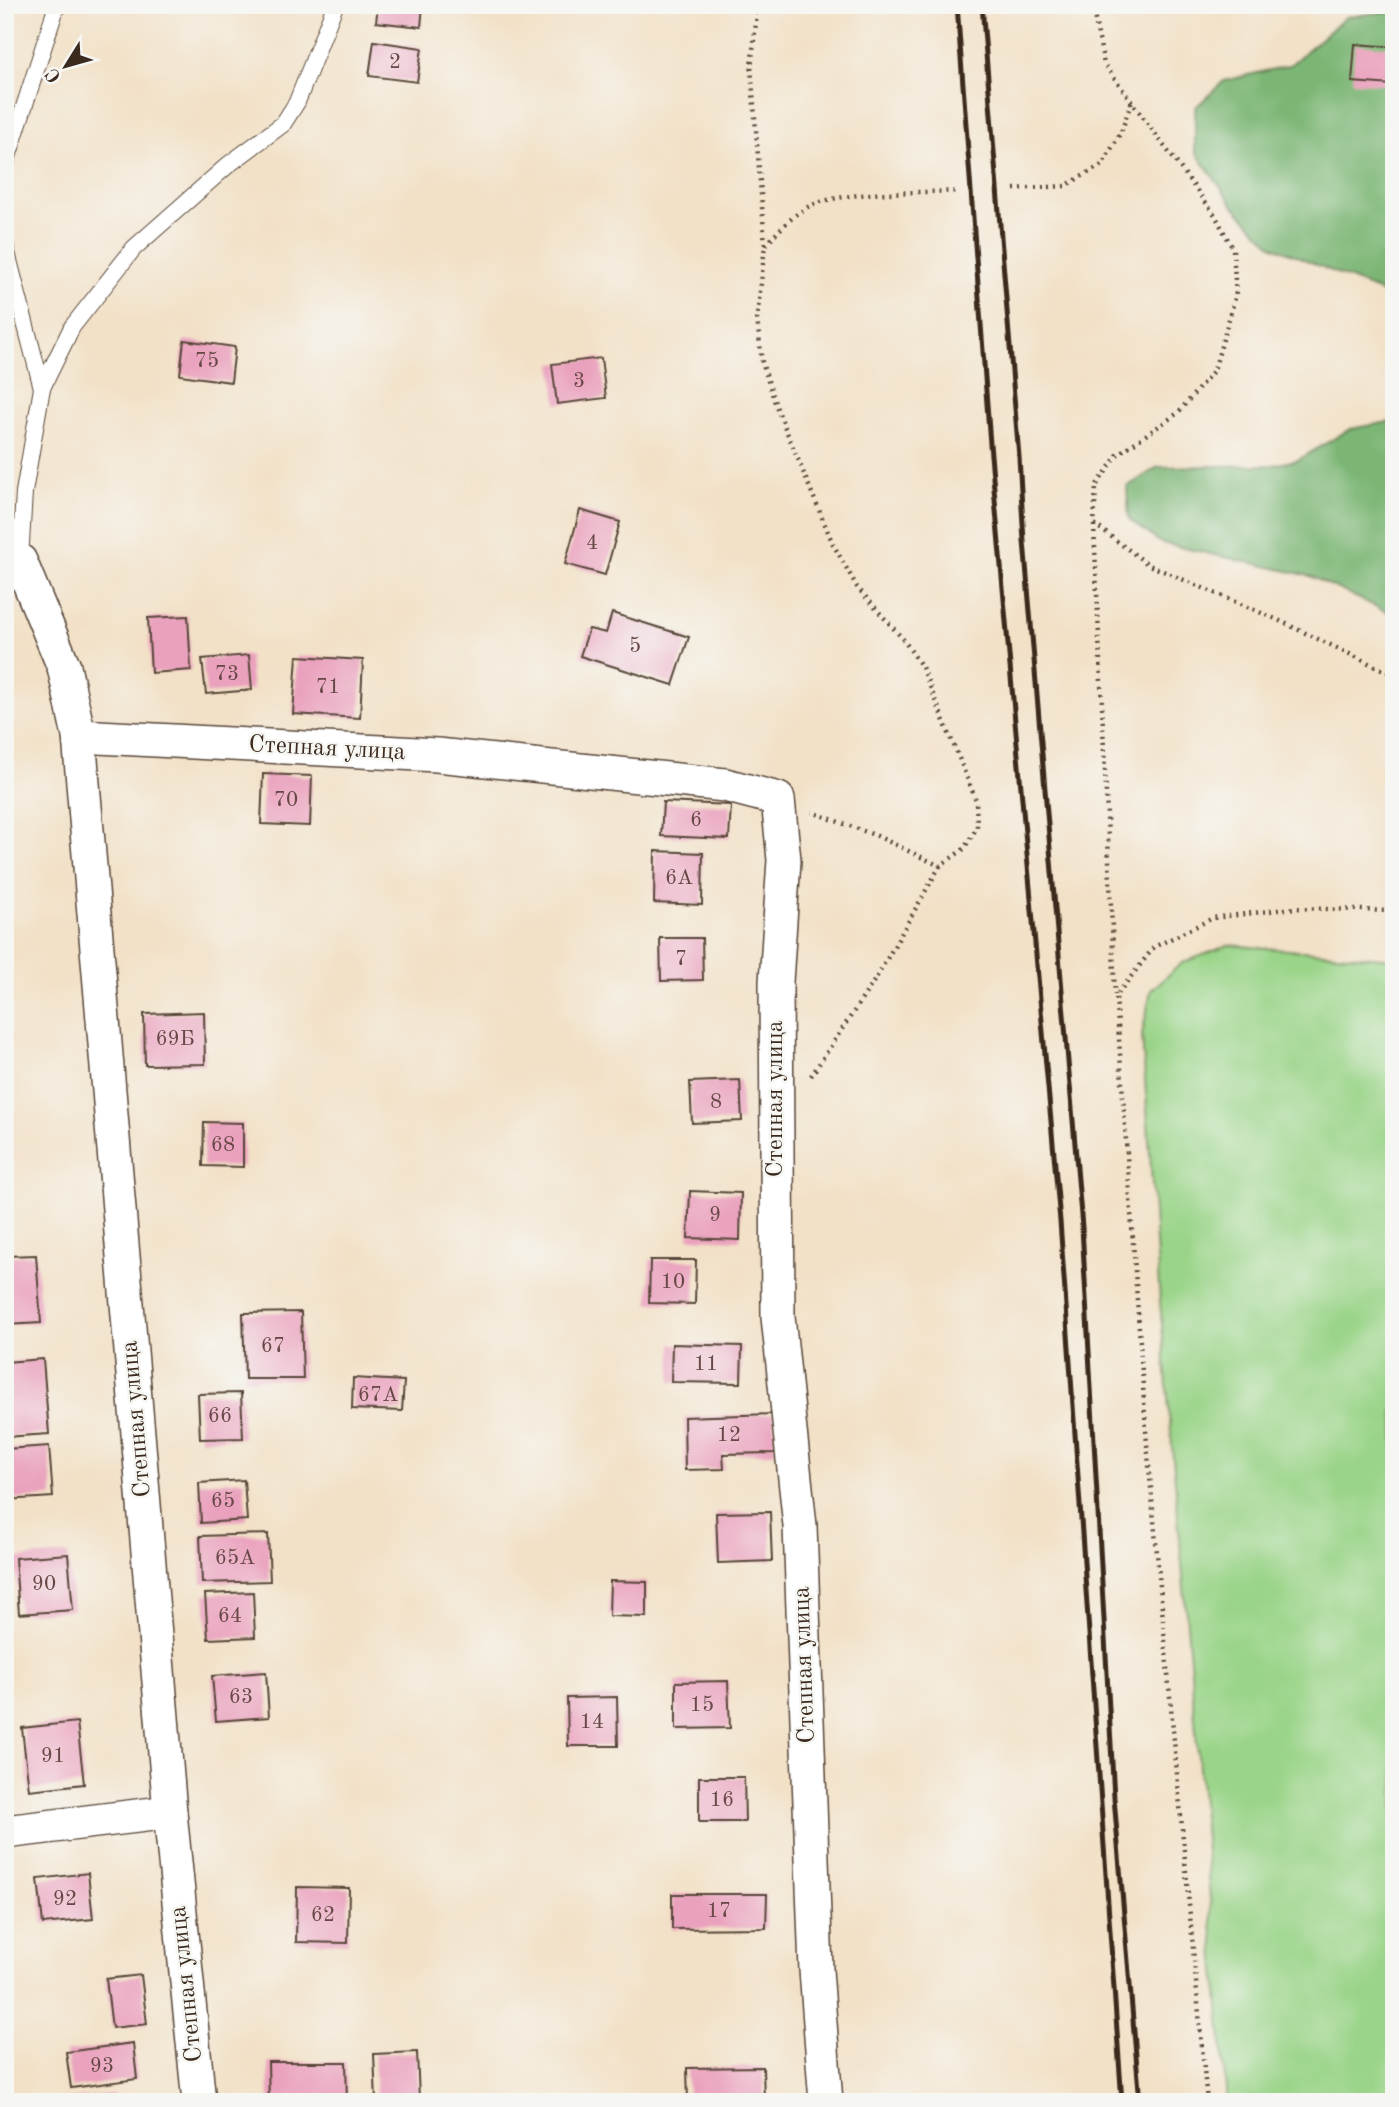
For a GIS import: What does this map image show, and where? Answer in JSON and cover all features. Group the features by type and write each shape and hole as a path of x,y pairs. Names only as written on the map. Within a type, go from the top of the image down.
{"street":[{"name":"Степная улица","path":"13,557 64,667 79,736 170,1812 199,2102"},
{"name":"Степная улица","path":"79,736 437,755 725,785 778,799 785,860 776,982 778,1317 800,1526 816,1970 826,2102"},
{"path":"5,1832 170,1812"}],"lane":[{"path":"5,166 57,5"},
{"path":"13,557 42,388 72,327 134,248 228,165 283,124 298,102 334,8"},
{"path":"5,245 42,388"}],"path":[{"path":"758,5 751,67 765,245 757,319 762,362 776,406 833,544 857,587 903,639 922,667 976,800 977,827 964,849 940,866 876,978 806,1083"},
{"path":"1092,5 1104,64 1214,215 1233,249 1236,295 1214,370 1178,412 1118,454 1096,486 1094,524 1115,996 1147,1444 1207,2102"},
{"path":"1014,189 1065,186 1102,165 1121,132 1132,101"},
{"path":"765,245 788,220 808,207 833,198 958,191"},
{"path":"1094,524 1149,565 1278,620 1394,675"},
{"path":"778,799 877,836 940,866"},
{"path":"1115,996 1154,947 1213,918 1294,908 1394,911"}],"green space":[{"path":"1394,11 1394,298 1271,245 1233,205 1195,151 1195,108 1224,81 1290,65 1346,17"},
{"path":"1394,421 1394,615 1310,576 1161,543 1129,519 1127,487 1158,467 1273,465 1298,460 1350,429"},
{"path":"1229,945 1394,959 1394,2102 1227,2102 1160,1302 1142,1035 1151,990 1182,963"}],"building":[{"path":"378,5 423,5 421,27 376,22"},
{"path":"374,41 422,48 417,82 369,76"},
{"path":"1355,44 1394,47 1393,85 1352,82"},
{"path":"184,340 235,347 231,382 180,375"},
{"path":"601,358 606,398 557,404 552,364"},
{"path":"580,510 620,522 605,575 565,564"},
{"path":"612,613 689,637 673,685 580,656 589,629 606,633"},
{"path":"188,616 191,670 151,673 148,618"},
{"path":"249,655 252,690 206,694 202,659"},
{"path":"297,656 363,660 360,718 293,714"},
{"path":"263,774 312,776 310,826 261,824"},
{"path":"663,802 731,805 729,839 661,836"},
{"path":"655,851 703,853 702,905 654,903"},
{"path":"660,938 702,938 703,980 661,981"},
{"path":"204,1012 205,1064 145,1065 144,1014"},
{"path":"740,1080 742,1121 692,1123 690,1082"},
{"path":"8,1101 12,1152 5,1153 5,1102"},
{"path":"204,1122 243,1123 243,1167 203,1166"},
{"path":"690,1191 741,1193 740,1240 688,1238"},
{"path":"36,1255 41,1323 5,1325 5,1256"},
{"path":"650,1260 696,1260 695,1304 649,1303"},
{"path":"301,1312 303,1379 245,1379 243,1313"},
{"path":"672,1344 742,1346 741,1383 671,1382"},
{"path":"43,1359 49,1434 5,1437 5,1362"},
{"path":"353,1378 404,1381 402,1411 352,1409"},
{"path":"241,1393 243,1438 200,1439 198,1394"},
{"path":"774,1414 775,1453 723,1454 724,1469 685,1470 684,1417"},
{"path":"49,1446 53,1497 5,1500 5,1449"},
{"path":"244,1480 247,1520 201,1523 199,1483"},
{"path":"770,1512 772,1561 718,1563 716,1513"},
{"path":"268,1534 270,1581 202,1583 200,1536"},
{"path":"68,1554 73,1610 19,1614 15,1558"},
{"path":"610,1581 647,1582 647,1617 609,1616"},
{"path":"253,1592 255,1637 208,1639 205,1594"},
{"path":"266,1672 269,1717 216,1721 212,1676"},
{"path":"728,1681 730,1728 676,1729 676,1682"},
{"path":"617,1697 618,1746 568,1746 567,1698"},
{"path":"77,1722 84,1784 29,1790 22,1728"},
{"path":"699,1777 744,1777 745,1822 699,1822"},
{"path":"88,1873 93,1919 43,1924 38,1879"},
{"path":"297,1887 349,1888 348,1943 296,1942"},
{"path":"672,1894 767,1894 766,1928 672,1929"},
{"path":"141,1975 147,2024 112,2028 106,1979"},
{"path":"133,2043 137,2079 71,2088 66,2052"},
{"path":"417,2052 419,2099 376,2101 374,2054"},
{"path":"268,2062 346,2062 347,2102 269,2102"},
{"path":"763,2067 764,2102 688,2102 687,2068"},
{"path":"113,2094 114,2102 64,2102 64,2100"}],"railway":[{"path":"957,5 990,444 1060,1221 1122,2102"},
{"path":"982,5 1082,1227 1114,1798 1140,2102"}]}
